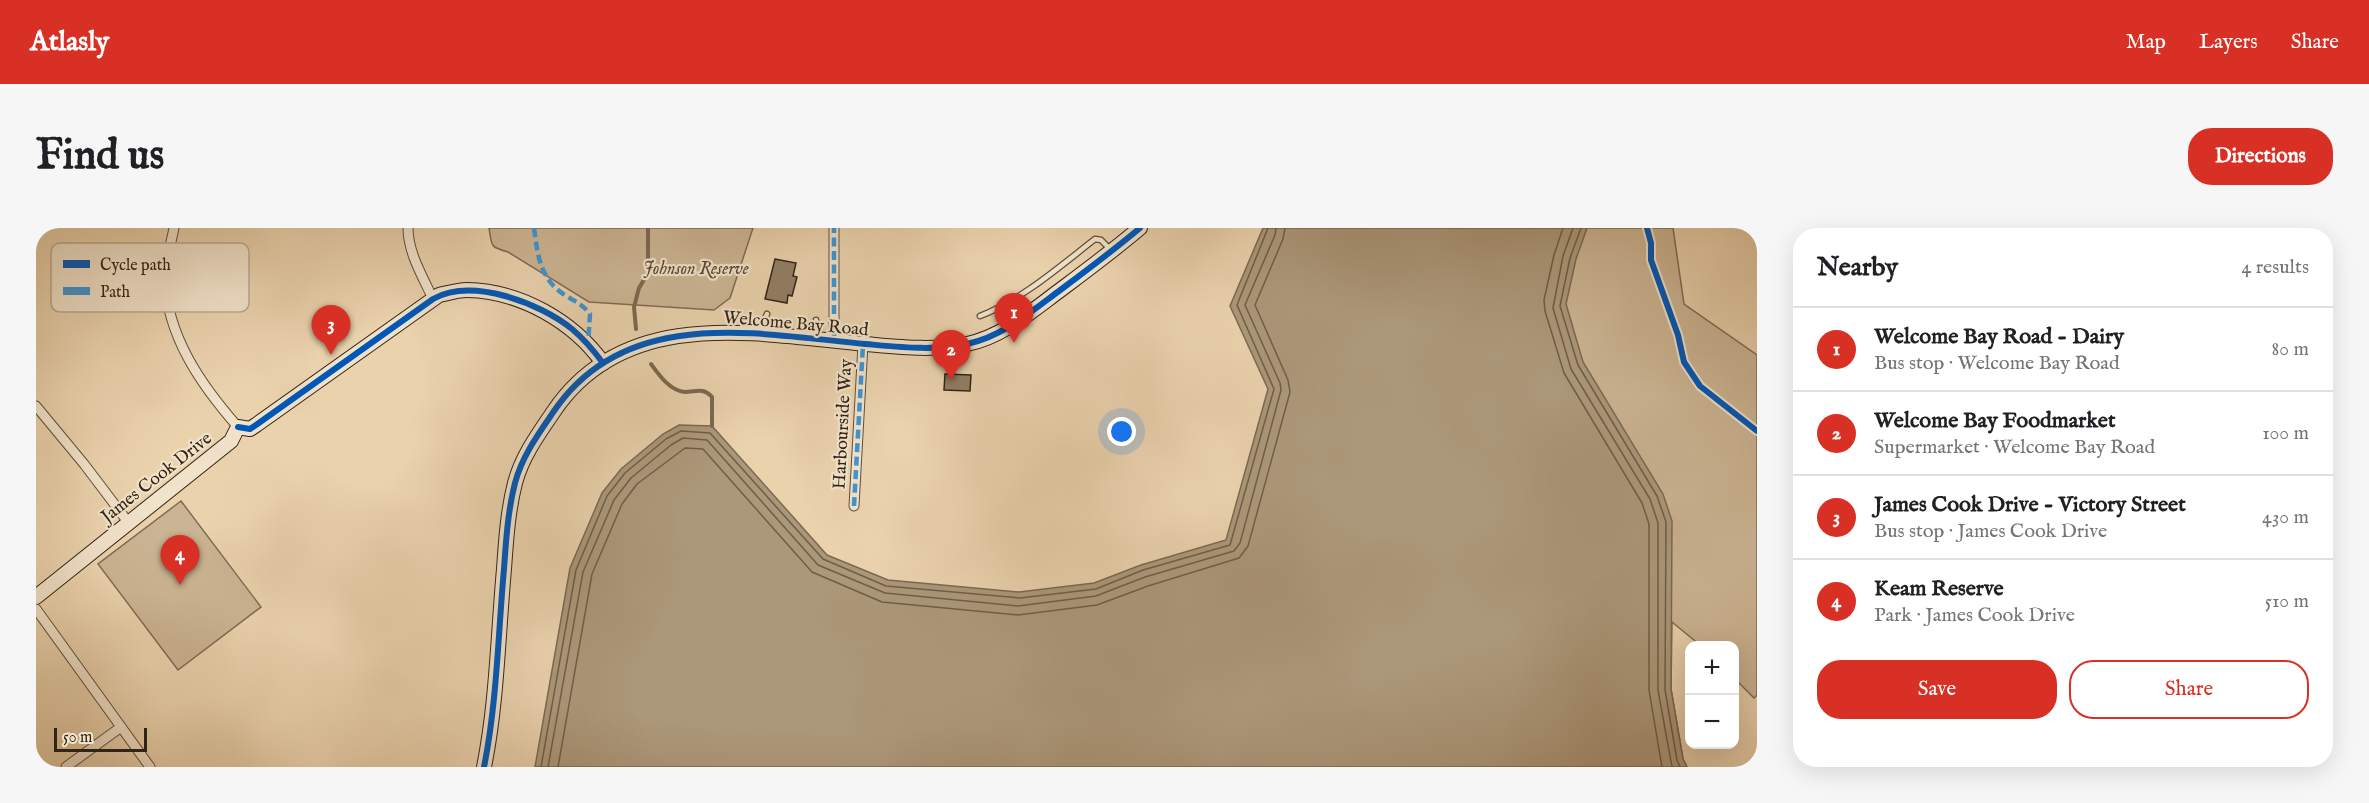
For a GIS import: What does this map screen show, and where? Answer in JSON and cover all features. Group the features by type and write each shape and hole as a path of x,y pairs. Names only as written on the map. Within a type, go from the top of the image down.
{"main road":[{"name":"Welcome Bay Road","path":"484,767 491,733 506,545 515,481 525,457 563,397 603,363 644,343 686,334 710,332 759,333 921,349 969,344 1006,328 1140,228"},
{"path":"238,427 250,429 433,299 440,295 465,290 515,300 563,323 581,338 603,363"},
{"name":"James Cook Drive","path":"36,597 231,441 238,427"}],"street":[{"path":"171,243 174,228"},
{"path":"408,228 415,260 433,299"},
{"path":"834,228 834,341"},
{"path":"171,312 174,328 187,358 238,427"},
{"name":"Harbourside Way","path":"854,506 863,344"},
{"path":"36,406 128,522"},
{"path":"36,609 150,767"},
{"path":"66,767 120,727"}],"lane":[{"path":"980,316 1001,308 1095,239 1105,243 1112,251"},
{"path":"759,333 767,314"},
{"path":"814,339 817,329 816,320"}],"green space":[{"name":"Johnson Reserve","path":"489,228 753,228 730,298 714,310 589,302 508,252 495,247"},
{"path":"1441,228 1673,228 1684,304 1757,355 1757,695 1754,698 1739,683 1739,641 1695,641 1672,622 1671,689 1683,759 1687,767 1421,279"},
{"path":"181,501 261,607 178,670 98,564"}],"water":[{"path":"1263,228 1587,228 1576,259 1566,304 1583,362 1663,494 1672,521 1671,689 1683,759 1687,767 535,767 570,568 602,493 621,469 663,434 679,425 712,426 827,555 888,580 1019,592 1094,583 1141,565 1226,540 1268,389 1230,306"}],"building":[{"path":"775,259 796,263 793,276 797,277 792,296 788,295 787,303 765,299"},
{"path":"945,374 971,375 970,391 944,390"}],"waterway":[{"path":"636,329 634,307 639,288 648,273 648,228"},
{"path":"651,364 665,382 674,389 685,392 702,391 712,397 712,426"}],"marked path":[{"path":"534,228 539,258 551,284 580,304 590,314 588,345"},
{"path":"834,228 834,341"},
{"path":"854,506 863,344"}],"cycle path":[{"path":"484,767 494,693 508,525 515,483 526,454 537,436 554,411 584,377 618,354 656,341 696,334 781,335 916,348 942,347 980,341 1016,322 1038,307 1140,228"},
{"path":"1647,228 1651,243 1651,260 1678,335 1684,362 1700,386 1757,431"},
{"path":"238,427 250,429 433,299 449,293 486,292 524,302 542,310 572,329 603,363"}],"place":[{"name":"Welcome Bay Road - Dairy","path":"1014,343"},
{"name":"James Cook Drive - Victory Street","path":"331,355"},
{"name":"Welcome Bay Foodmarket","path":"951,380"},
{"name":"Keam Reserve","path":"180,585"}]}
